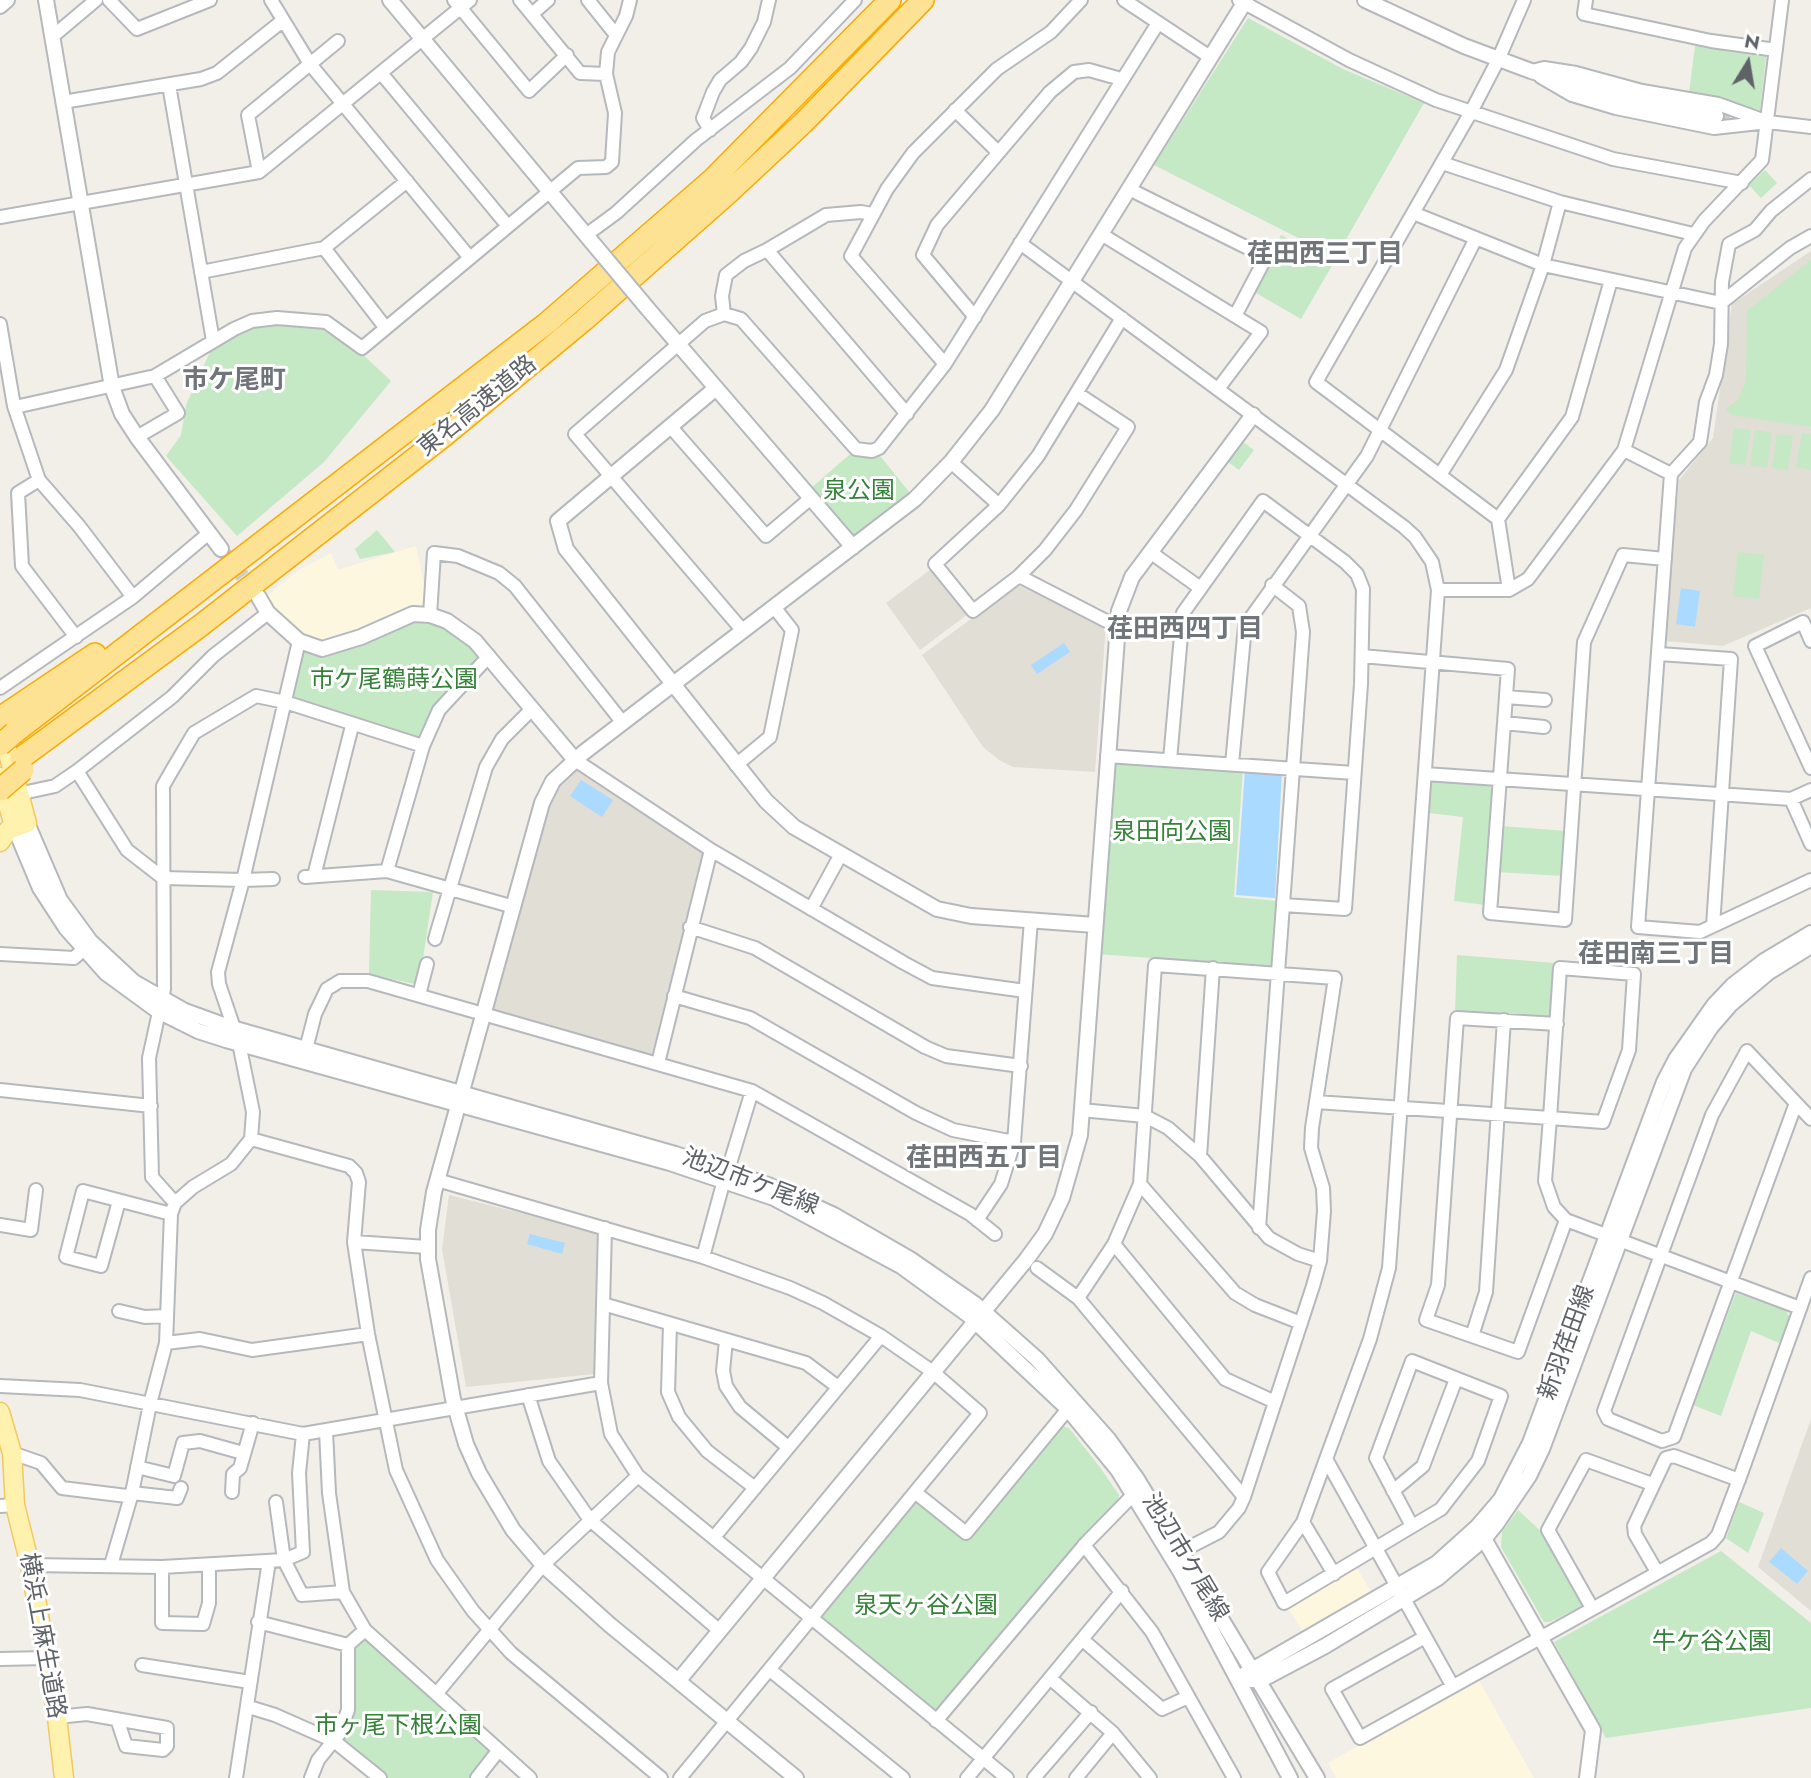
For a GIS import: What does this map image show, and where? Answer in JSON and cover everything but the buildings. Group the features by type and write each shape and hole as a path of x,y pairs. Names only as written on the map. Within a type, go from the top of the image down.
{"highway":[{"name":"東名高速道路","path":"5,726 299,514 547,323 635,248 770,124 890,0"},
{"name":"東名高速道路","path":"0,776 22,764 444,435 621,289 793,132 923,0"},
{"path":"9,792 22,764"}],"main road":[{"path":"5,726 9,792 20,824"},
{"path":"0,776 20,824"},
{"path":"0,842 20,824"},
{"name":"横浜上麻生道路","path":"0,1412 12,1453 8,1506 30,1565 57,1717 64,1778"}],"street":[{"path":"0,6 8,0"},
{"path":"46,0 112,387 122,414 137,437 221,549"},
{"path":"52,37 96,0"},
{"path":"109,0 137,29 210,0"},
{"path":"271,0 281,22 310,64 470,258"},
{"path":"390,0 648,309 853,547"},
{"path":"520,0 580,73 606,74"},
{"path":"532,14 548,0"},
{"path":"588,0 616,35"},
{"path":"15,407 155,376 252,321 277,318 326,322 362,348 578,167 607,166 612,162 615,113 606,74 608,51 630,0"},
{"path":"709,130 703,118 713,92 720,80 741,62 751,48 764,22 769,0"},
{"path":"589,238 709,130 790,68 855,0"},
{"path":"945,364 852,256 872,214 902,165 997,69 1051,32 1081,0"},
{"path":"1124,0 1210,57"},
{"path":"1365,0 1498,60 1531,71 1591,90 1716,116"},
{"path":"1509,590 1498,519 1316,382 1471,112 1498,60 1524,0"},
{"path":"1586,0 1584,14 1711,41 1776,50"},
{"path":"1438,590 1509,590 1528,579 1625,450 1685,248 1693,234 1762,160 1782,0"},
{"path":"796,1778 542,1565 513,1530 478,1473 455,1408 427,1247 430,1213 542,803 553,780 575,760 915,499 951,462 992,410 1243,1 1349,60 1436,100 1613,159 1742,183"},
{"path":"0,217 259,172 423,39 461,3 529,90 567,55"},
{"path":"63,102 169,85 217,73 281,22"},
{"path":"743,631 575,434 705,321 724,314 741,319 856,449 872,451 879,447 945,364 1158,23"},
{"path":"259,172 248,115 338,41"},
{"path":"1531,71 1544,68 1576,73 1643,91 1718,104 1768,122"},
{"path":"975,317 923,255 937,225 1050,92 1074,72 1089,70 1121,79"},
{"path":"1531,71 1572,95 1616,108 1714,128 1768,122 1811,127"},
{"path":"381,73 507,225"},
{"path":"169,85 213,341"},
{"path":"955,110 998,152"},
{"path":"1441,163 1560,202 1693,234"},
{"path":"1811,179 1771,211 1755,230 1730,244 1721,282 1721,344 1716,375 1706,402 1700,442 1671,474 1638,927 1700,932 1811,880"},
{"path":"201,272 324,248 407,181"},
{"path":"1129,189 1266,257 1236,316"},
{"path":"1440,475 1506,370 1543,265 1560,202"},
{"path":"724,314 722,296 726,275 744,261 826,215 861,212 872,214"},
{"path":"1413,213 1543,265 1721,303 1790,248 1811,236"},
{"path":"1101,234 1261,332 1218,389"},
{"path":"1232,764 1245,626 1307,535 1367,456 1476,238"},
{"path":"1020,243 1346,483 1415,537 1432,562 1438,590 1387,1279 1370,1339 1303,1522 1268,1572 1284,1603 1441,1509 1478,1461 1501,1396 1412,1361 1376,1458 1412,1526"},
{"path":"324,248 385,327"},
{"path":"767,250 907,414"},
{"path":"1498,519 1572,417 1611,280"},
{"path":"1078,394 1128,426 1076,510 1018,576 973,611 935,564 999,505 1038,456 1122,318"},
{"path":"0,324 15,407 39,480 79,526 132,597"},
{"path":"137,437 178,413 155,376"},
{"path":"716,388 558,521 566,549 736,765 766,801 794,827 840,856 937,909 971,916 1095,925"},
{"path":"679,1680 1026,1260 1053,1219 1075,1158 1081,1110 1116,626 1125,590 1150,552 1253,415"},
{"path":"670,426 766,536 811,498"},
{"path":"1625,450 1671,474"},
{"path":"951,462 999,505"},
{"path":"39,480 18,494 22,566 76,637"},
{"path":"1170,760 1180,622 1199,587 1263,501 1357,574 1363,589 1365,608 1345,909 1283,905"},
{"path":"0,688 132,597 209,533"},
{"path":"1150,552 1199,587"},
{"path":"430,615 434,553 458,556 499,573 515,586 623,723"},
{"path":"1362,656 1508,669 1490,913 1565,920 1584,642 1623,555 1665,559"},
{"path":"1018,576 1116,626"},
{"path":"1259,1228 1303,632 1298,606 1272,585"},
{"path":"258,596 268,612 299,641 322,649 361,637 413,614 430,615 462,630 488,656 575,760 711,850 932,978 1026,991"},
{"path":"736,765 770,737 792,630 774,607"},
{"path":"9,792 55,786 77,771 172,697 213,656 268,612"},
{"path":"1811,640 1802,622 1755,646 1811,768"},
{"path":"173,1209 193,1187 231,1164 251,1139 253,1112 239,1043 232,1028 218,972 243,880 299,641"},
{"path":"1658,654 1731,659 1713,926"},
{"path":"387,871 423,746 439,710 488,656"},
{"path":"111,1565 132,1493 150,1404 166,1343 173,1209 152,1177 149,1058 164,989 163,786 194,733 256,696 285,702 352,726 423,746"},
{"path":"1506,697 1545,700"},
{"path":"435,939 486,766 502,739 531,710"},
{"path":"1504,723 1544,727"},
{"path":"352,726 309,877 387,871 514,907"},
{"path":"1107,756 1354,773"},
{"path":"77,771 127,850 163,878 274,879"},
{"path":"1425,774 1791,799 1811,790"},
{"path":"1791,799 1810,839"},
{"name":"池辺市ケ尾線","path":"20,824 40,888 83,950 106,973 198,1031 461,1099 726,1175 834,1215 910,1259 1037,1359 1108,1440 1182,1551 1317,1778"},
{"name":"池辺市ケ尾線","path":"20,824 71,919 117,969 160,1005 461,1099"},
{"path":"658,1063 711,850"},
{"path":"811,909 840,856"},
{"path":"977,1220 1001,1184 1014,1142 1031,920"},
{"path":"690,927 755,948 926,1047 947,1056 1021,1066"},
{"name":"新羽荏田線","path":"1239,1680 1251,1668 1438,1578 1517,1495 1542,1449 1664,1083 1683,1049 1714,1004 1764,961 1811,933"},
{"name":"新羽荏田線","path":"1613,1238 1676,1084 1697,1048 1730,1005 1751,986 1811,946"},
{"path":"0,954 74,958 83,950"},
{"path":"419,995 428,964"},
{"path":"1078,1298 1115,1244 1140,1184 1155,965 1335,978 1311,1148 1323,1188 1320,1261 1244,1497 1219,1532 1182,1551"},
{"path":"1200,1156 1213,968"},
{"path":"1316,1102 1450,1110 1498,1114 1550,1118 1603,1122 1629,1050 1634,974 1560,968 1557,1024 1550,1118 1545,1181 1554,1207 1566,1220 1800,1308"},
{"path":"306,1049 320,1001 327,989 340,981 368,981 751,1091 977,1220 995,1234"},
{"path":"674,996 750,1018 916,1114 953,1130 1014,1142"},
{"path":"1557,1024 1457,1018 1438,1285 1426,1320 1518,1352 1566,1220"},
{"path":"1472,1336 1486,1292 1504,1020"},
{"path":"1796,1103 1674,1437 1662,1441 1608,1419 1604,1411 1712,1115 1748,1051 1811,1119"},
{"path":"0,1090 151,1106"},
{"path":"703,1256 751,1091"},
{"path":"1081,1110 1145,1116 1168,1128 1200,1156 1259,1228 1286,1248 1320,1261"},
{"path":"251,1139 349,1166 356,1173 359,1182 354,1242 368,1334 396,1471 437,1560 488,1629 511,1653 661,1778"},
{"path":"437,1180 703,1256 823,1303 881,1336 933,1372 980,1413 680,1778"},
{"path":"1140,1184 1235,1293 1255,1305 1301,1323"},
{"path":"119,1200 101,1266 66,1257 83,1191 173,1209"},
{"path":"0,1225 31,1230 38,1197"},
{"path":"605,1228 601,1383 611,1434 638,1476 715,1536 1007,1778"},
{"path":"354,1242 427,1247"},
{"path":"1115,1244 1226,1379 1275,1402"},
{"path":"1037,1268 1078,1298 1244,1497"},
{"path":"1425,1637 1332,1689 1360,1738 1711,1543 1718,1535 1739,1480 1811,1278"},
{"path":"603,1304 806,1363 838,1387"},
{"path":"119,1311 145,1317 166,1316"},
{"name":"池辺市ケ尾線","path":"980,1316 1068,1409 1134,1494 1180,1570 1290,1778"},
{"path":"670,1324 668,1392 679,1417 707,1451 755,1488"},
{"path":"166,1343 200,1339 252,1350 368,1334"},
{"path":"715,1536 881,1336"},
{"path":"726,1340 723,1371 726,1386 740,1407 788,1447"},
{"path":"1393,1491 1423,1466 1456,1379"},
{"path":"0,1386 80,1390 303,1434 601,1383"},
{"path":"528,1395 549,1461 590,1520 720,1631"},
{"path":"916,1493 966,1533 1068,1409"},
{"path":"232,1492 233,1474 240,1468 253,1423"},
{"path":"326,1432 329,1493 343,1592 365,1630 530,1778"},
{"path":"30,1565 209,1565 284,1560 303,1552 299,1473 303,1434"},
{"path":"137,1467 174,1476 183,1443 200,1441 243,1453"},
{"path":"12,1453 41,1463 62,1488 127,1496 132,1493 177,1498 181,1488"},
{"path":"1657,1572 1635,1534 1634,1526 1666,1458 1674,1456 1739,1480"},
{"path":"1326,1459 1452,1685"},
{"path":"1592,1608 1548,1530 1586,1460 1652,1483"},
{"path":"437,1693 542,1565 638,1476"},
{"path":"936,1721 1084,1545 1134,1494"},
{"path":"276,1502 284,1560 302,1595 343,1592"},
{"path":"1303,1522 1334,1574"},
{"path":"1481,1533 1594,1730 1587,1778"},
{"path":"1084,1545 1152,1632 1234,1778"},
{"path":"236,1778 242,1728 249,1707 258,1622 270,1561"},
{"path":"162,1567 162,1623 203,1624 209,1603 209,1565"},
{"path":"967,1778 1122,1591"},
{"name":"新羽荏田線","path":"1261,1680 1402,1593"},
{"path":"258,1622 348,1645"},
{"path":"311,1778 318,1760 334,1741 348,1710 348,1645 365,1630"},
{"path":"1083,1640 1162,1709 1188,1697"},
{"path":"0,1659 46,1658"},
{"path":"142,1665 250,1682"},
{"path":"770,1670 902,1778"},
{"path":"1051,1679 1114,1732 1150,1778"},
{"path":"1239,1680 1261,1680"},
{"path":"249,1707 275,1715 334,1741 380,1778"},
{"path":"1034,1778 1091,1712"},
{"path":"57,1717 87,1714 118,1722"},
{"path":"1076,1778 1114,1732"},
{"path":"477,1778 498,1751"}],"shaded area":[{"path":"1811,251 1811,608 1723,646 1665,641 1679,480 1713,438 1732,304"},
{"path":"416,546 430,615 322,649 284,626 266,597 297,571 331,553 338,570"},
{"path":"931,569 968,614 920,650 886,603"},
{"path":"1017,585 1106,625 1095,772 1013,767 999,760 983,747 922,655"},
{"path":"575,770 704,854 652,1055 492,1011 548,804 559,784"},
{"path":"449,1195 597,1232 594,1374 466,1387 442,1249"},
{"path":"1811,1419 1811,1611 1758,1567"},
{"path":"1357,1568 1371,1592 1303,1631 1288,1608"},
{"path":"1478,1679 1534,1778 1336,1778 1328,1763"}],"green space":[{"path":"1248,18 1343,69 1424,103 1336,257 1154,165"},
{"path":"1695,46 1766,57 1760,110 1689,93"},
{"path":"1765,170 1777,183 1761,198 1749,185"},
{"path":"1281,235 1334,262 1301,319 1251,290"},
{"path":"1811,260 1811,427 1731,415 1726,409 1738,400 1746,381 1747,311"},
{"path":"285,323 325,329 359,351 391,381 324,462 237,536 166,456 181,435 186,405 213,345 255,324"},
{"path":"1734,428 1751,430 1745,465 1729,463"},
{"path":"1755,430 1772,433 1767,468 1750,465"},
{"path":"1802,433 1811,434 1811,470 1796,467"},
{"path":"1777,434 1793,436 1788,471 1772,468"},
{"path":"1239,439 1254,450 1239,470 1224,459"},
{"name":"泉公園","path":"877,452 910,493 854,539 810,489 849,455"},
{"path":"377,530 395,552 360,559 355,549"},
{"path":"1738,552 1764,555 1759,599 1733,596"},
{"name":"市ケ尾鶴蒔公園","path":"430,615 489,656 439,710 423,746 285,702 299,641 322,649"},
{"name":"泉田向公園","path":"1111,760 1243,768 1234,897 1277,901 1273,967 1097,954"},
{"path":"1431,781 1495,786 1485,905 1454,901 1463,817 1429,813"},
{"path":"1501,826 1566,831 1563,876 1496,872"},
{"path":"371,890 433,892 419,985 369,974"},
{"path":"1457,955 1555,963 1551,1020 1455,1012"},
{"path":"1736,1293 1786,1311 1790,1318 1779,1343 1751,1331 1721,1416 1693,1405"},
{"name":"泉天ヶ谷公園","path":"1061,1426 1069,1428 1099,1466 1119,1495 1118,1503 1088,1530 939,1709 931,1711 823,1622 822,1613 914,1502 919,1501 966,1539"},
{"path":"1739,1502 1764,1513 1748,1553 1726,1538"},
{"path":"1518,1510 1544,1534 1583,1602 1582,1606 1550,1622 1544,1622 1501,1547 1502,1532"},
{"name":"牛ケ谷公園","path":"1721,1551 1811,1623 1811,1708 1606,1738 1554,1642"},
{"name":"市ヶ尾下根公園","path":"365,1630 498,1751 477,1778 380,1778 334,1741 348,1710 348,1645"}],"water":[{"path":"1681,588 1700,591 1695,627 1676,624"},
{"path":"1064,643 1070,652 1037,674 1031,665"},
{"path":"1245,770 1282,772 1275,898 1236,895"},
{"path":"581,780 613,800 602,817 570,796"},
{"path":"530,1234 565,1243 562,1254 527,1244"},
{"path":"1781,1548 1808,1571 1797,1584 1769,1562"}],"tunnel":[{"path":"1716,116 1757,121"},
{"path":"221,549 255,592"}],"district":[{"name":"荏田西三丁目","path":"1325,256"},
{"name":"市ケ尾町","path":"234,382"},
{"name":"荏田西四丁目","path":"1185,631"},
{"name":"荏田南三丁目","path":"1656,956"},
{"name":"荏田西五丁目","path":"984,1160"}]}
